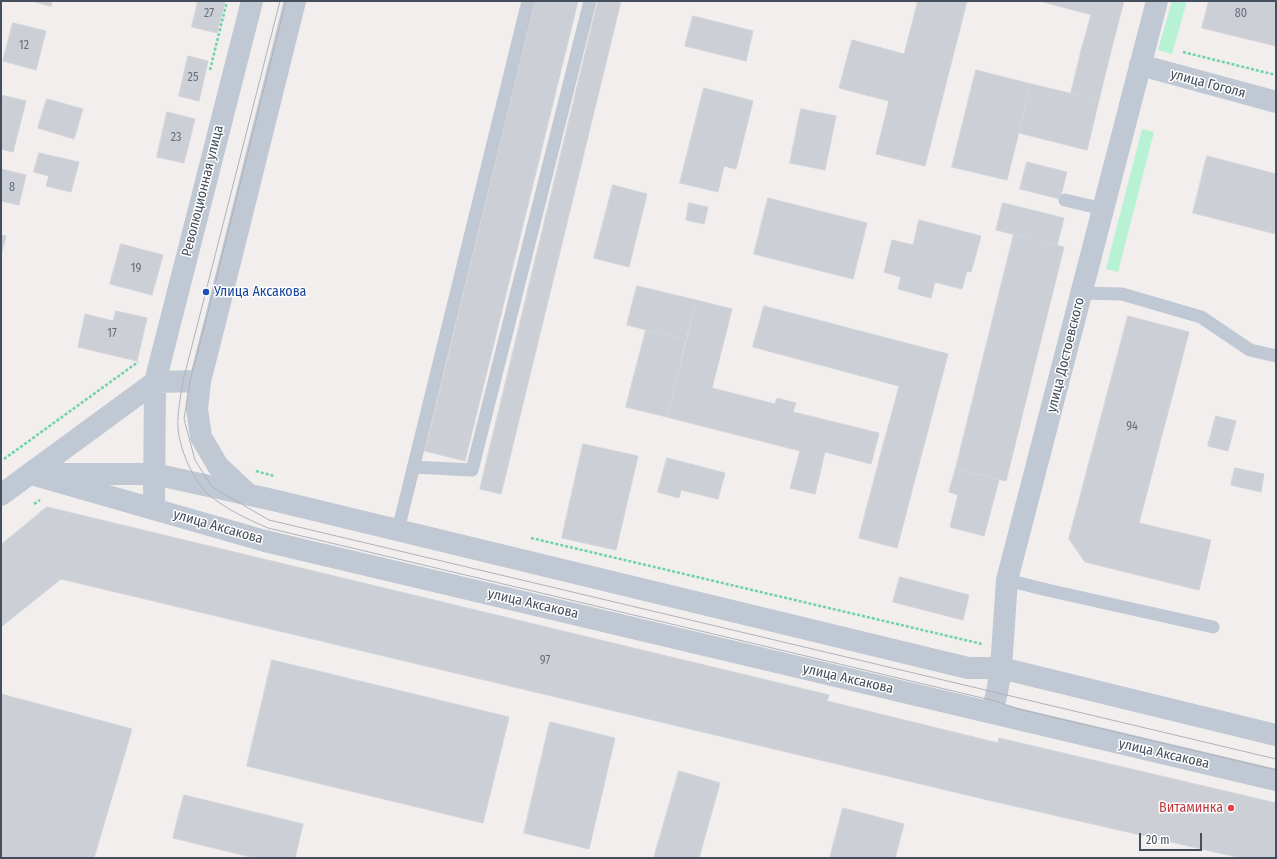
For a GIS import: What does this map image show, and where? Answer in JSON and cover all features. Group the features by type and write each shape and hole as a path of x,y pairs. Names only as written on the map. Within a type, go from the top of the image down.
{"street":[{"name":"Революционная улица","path":"154,508 155,382 252,1"},
{"path":"249,495 218,466 201,437 197,409 200,381 216,322 295,1"},
{"name":"улица Достоевского","path":"992,713 1001,668 1008,580 1157,1"},
{"name":"улица Гоголя","path":"1140,66 1276,102"},
{"path":"1,495 155,382 200,381"},
{"path":"31,474 154,474 274,500 968,668 1001,668 1276,735"},
{"name":"улица Аксакова","path":"31,474 265,541 1276,780"}],"lane":[{"path":"398,530 528,1"},
{"path":"414,467 472,470 590,1"},
{"path":"1065,200 1104,209"},
{"path":"1082,293 1122,294 1201,317 1250,350 1276,356"},
{"path":"1008,580 1212,627"}],"path":[{"path":"208,77 227,1"},
{"path":"1183,52 1276,75"},
{"path":"4,459 138,362"}],"green space":[{"path":"1172,1 1187,1 1172,54 1158,50"},
{"path":"1142,129 1154,132 1118,272 1106,269"}],"building":[{"path":"32,1 52,1 51,6"},
{"path":"198,1 225,1 217,33 192,27"},
{"path":"535,1 578,1 465,461 425,451"},
{"path":"598,1 621,1 501,494 480,489"},
{"path":"918,1 967,1 925,166 876,154 889,101 839,88 852,40 904,54"},
{"path":"1040,1 1124,1 1111,51 1083,44 1091,15"},
{"path":"1209,1 1276,1 1276,46 1202,28"},
{"path":"693,16 753,31 746,61 685,46"},
{"path":"13,23 46,31 36,70 3,61"},
{"path":"1083,44 1111,51 1099,100 1071,93"},
{"path":"188,56 208,61 199,101 179,96"},
{"path":"976,70 1031,84 1007,180 952,167"},
{"path":"1031,84 1099,100 1087,150 1019,133"},
{"path":"704,88 753,101 736,169 724,166 718,192 680,183"},
{"path":"1,95 26,101 13,152 1,149"},
{"path":"47,99 83,109 74,139 38,128"},
{"path":"801,109 836,116 825,170 790,163"},
{"path":"167,112 195,119 184,163 157,157"},
{"path":"39,153 79,162 71,192 46,186 49,176 34,172"},
{"path":"1207,156 1276,174 1276,234 1193,213"},
{"path":"1027,162 1067,172 1060,199 1020,189"},
{"path":"1,169 26,175 19,205 1,201"},
{"path":"613,185 647,194 629,267 594,258"},
{"path":"768,198 867,223 853,279 754,254"},
{"path":"689,203 708,207 704,224 686,220"},
{"path":"1003,203 1064,218 1057,245 996,230"},
{"path":"919,220 981,236 971,272 967,271 962,289 935,282 931,298 898,289 901,277 884,272 892,240 913,245"},
{"path":"1014,234 1064,247 1006,481 956,468"},
{"path":"1,235 6,236 1,255"},
{"path":"121,244 163,255 152,295 110,284"},
{"path":"637,286 696,300 687,340 627,325"},
{"path":"696,300 732,309 712,388 775,404 777,398 796,403 793,412 879,433 871,464 825,452 815,494 790,488 800,451 667,417"},
{"path":"764,306 948,354 924,445 886,435 899,386 753,347"},
{"path":"116,311 147,318 137,361 78,347 85,314 113,321"},
{"path":"1128,316 1189,332 1139,523 1211,540 1199,590 1085,562 1069,539"},
{"path":"646,330 687,340 667,417 626,407"},
{"path":"1216,416 1236,421 1228,451 1208,446"},
{"path":"886,435 924,445 897,548 859,538"},
{"path":"583,444 638,456 616,550 562,538"},
{"path":"667,458 725,473 718,499 681,490 679,498 658,492"},
{"path":"956,468 999,480 984,536 950,527 958,495 949,492"},
{"path":"1235,468 1264,474 1261,492 1231,485"},
{"path":"47,507 829,695 827,701 998,743 999,738 1276,803 1276,858 1241,858 988,800 61,579 1,627 1,545"},
{"path":"900,577 969,595 963,620 893,602"},
{"path":"272,660 509,717 483,823 247,766"},
{"path":"1,694 132,729 94,858 1,858"},
{"path":"550,722 615,738 589,849 524,833"},
{"path":"679,771 720,783 699,858 654,858"},
{"path":"184,795 303,824 295,858 255,858 173,838"},
{"path":"843,808 904,824 895,858 830,858"}],"tram line":[{"path":"280,1 183,381 179,404 178,427 181,445 192,473 209,495 222,505 268,528 995,701 1018,709 1276,770"},
{"path":"286,1 190,381 184,419 195,460 212,487 269,520 1276,759"}],"place":[{"name":"Улица Аксакова","path":"206,292"},
{"name":"Витаминка","path":"1231,808"}]}
